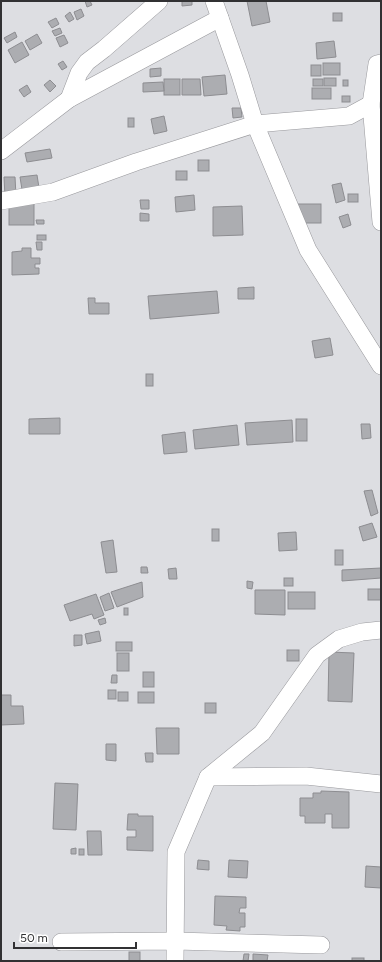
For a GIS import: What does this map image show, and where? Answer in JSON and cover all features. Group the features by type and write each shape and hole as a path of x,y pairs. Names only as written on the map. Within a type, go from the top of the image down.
{"street":[{"path":"69,100 79,73 87,62 159,1"},
{"path":"214,1 255,124 308,250 381,366"},
{"path":"1,151 69,100 220,18"},
{"path":"381,63 377,64 371,104 381,222"},
{"path":"1,201 53,192 136,162 255,124 349,116 371,104"},
{"path":"175,961 176,852 208,776 262,734 317,655 339,639 362,632 381,630"},
{"path":"208,776 306,776 381,784"},
{"path":"61,942 176,941 320,945"}],"building":[{"path":"85,1 90,1 92,5 87,7"},
{"path":"182,1 192,1 192,5 182,6"},
{"path":"247,1 266,1 270,22 252,26"},
{"path":"81,9 84,16 77,20 74,12"},
{"path":"70,12 74,19 69,22 65,16"},
{"path":"333,13 342,13 342,21 333,21"},
{"path":"56,18 59,24 52,28 48,22"},
{"path":"60,28 62,33 55,36 52,31"},
{"path":"15,32 17,37 7,43 4,38"},
{"path":"37,34 42,43 30,50 25,41"},
{"path":"64,35 68,43 60,47 56,38"},
{"path":"334,41 336,57 317,59 316,43"},
{"path":"22,42 29,55 15,63 8,50"},
{"path":"63,61 67,67 62,70 58,64"},
{"path":"323,63 340,63 340,75 323,75"},
{"path":"311,65 321,65 321,76 311,76"},
{"path":"161,68 161,76 150,77 150,69"},
{"path":"225,75 227,94 204,96 202,77"},
{"path":"324,78 336,78 336,86 324,86"},
{"path":"164,79 180,79 180,95 164,95"},
{"path":"182,79 200,79 201,95 182,95"},
{"path":"313,79 323,79 323,86 313,86"},
{"path":"50,80 56,86 50,92 44,85"},
{"path":"343,80 348,80 348,86 343,86"},
{"path":"163,82 164,91 143,92 143,83"},
{"path":"27,85 31,92 24,97 19,90"},
{"path":"312,88 331,88 331,99 312,99"},
{"path":"342,96 350,96 350,102 342,102"},
{"path":"232,108 241,108 242,117 233,118"},
{"path":"164,116 167,131 154,134 151,119"},
{"path":"128,118 134,118 134,127 128,127"},
{"path":"50,149 52,158 27,162 25,153"},
{"path":"198,160 209,160 209,171 198,171"},
{"path":"176,171 187,171 187,180 176,180"},
{"path":"37,175 40,194 23,196 20,177"},
{"path":"4,177 15,177 16,196 5,197"},
{"path":"341,183 345,200 336,203 332,185"},
{"path":"348,194 358,194 358,202 348,202"},
{"path":"194,195 195,210 176,212 175,197"},
{"path":"9,200 34,200 34,225 9,225"},
{"path":"140,200 149,200 149,209 141,209"},
{"path":"297,204 321,204 321,223 297,223"},
{"path":"242,206 243,235 213,236 213,207"},
{"path":"140,213 149,214 149,221 140,221"},
{"path":"348,214 351,225 343,228 339,217"},
{"path":"36,220 44,220 44,224 37,224"},
{"path":"37,235 46,235 46,240 37,240"},
{"path":"36,242 42,242 42,250 37,250"},
{"path":"22,248 31,248 31,258 40,258 40,264 35,264 35,268 39,268 39,274 12,275 12,252 22,251"},
{"path":"254,287 254,299 238,299 238,288"},
{"path":"217,291 219,313 150,319 148,296"},
{"path":"88,298 95,298 95,303 109,303 109,314 89,314"},
{"path":"330,338 333,355 315,358 312,341"},
{"path":"146,374 153,374 153,386 146,386"},
{"path":"60,418 60,434 29,434 29,419"},
{"path":"296,419 307,419 307,441 296,441"},
{"path":"292,420 293,442 247,445 245,423"},
{"path":"361,424 370,424 371,438 362,439"},
{"path":"237,425 239,445 195,449 193,430"},
{"path":"185,432 187,452 164,454 162,435"},
{"path":"372,490 378,513 371,516 364,491"},
{"path":"372,523 377,537 363,541 359,527"},
{"path":"212,529 219,529 219,541 212,541"},
{"path":"296,532 297,550 279,551 278,533"},
{"path":"113,540 117,572 106,573 101,542"},
{"path":"335,550 343,550 343,565 335,565"},
{"path":"141,567 147,567 148,573 141,573"},
{"path":"176,568 177,579 169,579 168,569"},
{"path":"381,568 381,578 342,581 342,570"},
{"path":"284,578 293,578 293,586 284,586"},
{"path":"247,581 253,582 252,589 247,588"},
{"path":"142,582 143,597 117,607 111,592"},
{"path":"368,589 381,589 381,600 368,600"},
{"path":"255,590 285,590 285,615 255,614"},
{"path":"288,592 315,592 315,609 288,609"},
{"path":"109,593 114,608 105,611 100,597"},
{"path":"96,594 104,615 94,619 92,614 70,621 64,605"},
{"path":"124,608 128,608 128,615 124,615"},
{"path":"105,618 106,623 100,625 98,620"},
{"path":"99,631 101,641 87,644 85,634"},
{"path":"74,635 82,635 82,645 74,646"},
{"path":"116,642 132,642 132,651 116,651"},
{"path":"287,650 299,650 299,661 287,661"},
{"path":"329,652 354,653 352,702 328,701"},
{"path":"117,653 129,653 129,671 117,671"},
{"path":"143,672 154,672 154,687 143,687"},
{"path":"112,675 117,675 117,683 111,683"},
{"path":"108,690 116,690 116,699 108,699"},
{"path":"118,692 128,692 128,701 118,701"},
{"path":"138,692 154,692 154,703 138,703"},
{"path":"1,695 11,695 11,706 23,706 24,724 1,725"},
{"path":"205,703 216,703 216,713 205,713"},
{"path":"156,728 179,728 179,754 157,754"},
{"path":"106,744 116,744 116,761 106,760"},
{"path":"145,753 153,753 153,762 146,762"},
{"path":"55,783 78,784 76,830 53,829"},
{"path":"321,791 349,792 349,828 332,828 332,814 325,814 325,823 305,823 305,816 300,816 300,798 313,798 313,793 321,793"},
{"path":"128,814 153,816 153,851 127,850 127,837 136,837 136,830 127,830"},
{"path":"87,831 101,831 102,855 88,855"},
{"path":"76,848 76,854 71,854 71,849"},
{"path":"79,849 84,849 84,855 79,855"},
{"path":"198,860 209,861 209,870 197,869"},
{"path":"229,860 248,861 247,878 228,877"},
{"path":"366,866 381,867 381,888 365,887"},
{"path":"215,896 246,897 246,908 240,908 239,913 245,913 245,927 240,927 240,931 226,930 227,926 214,925"},
{"path":"129,952 140,952 140,961 129,961"},
{"path":"244,954 249,954 248,961 243,961"},
{"path":"253,954 268,955 267,961 253,961"},
{"path":"352,958 364,958 364,961 352,961"}]}
